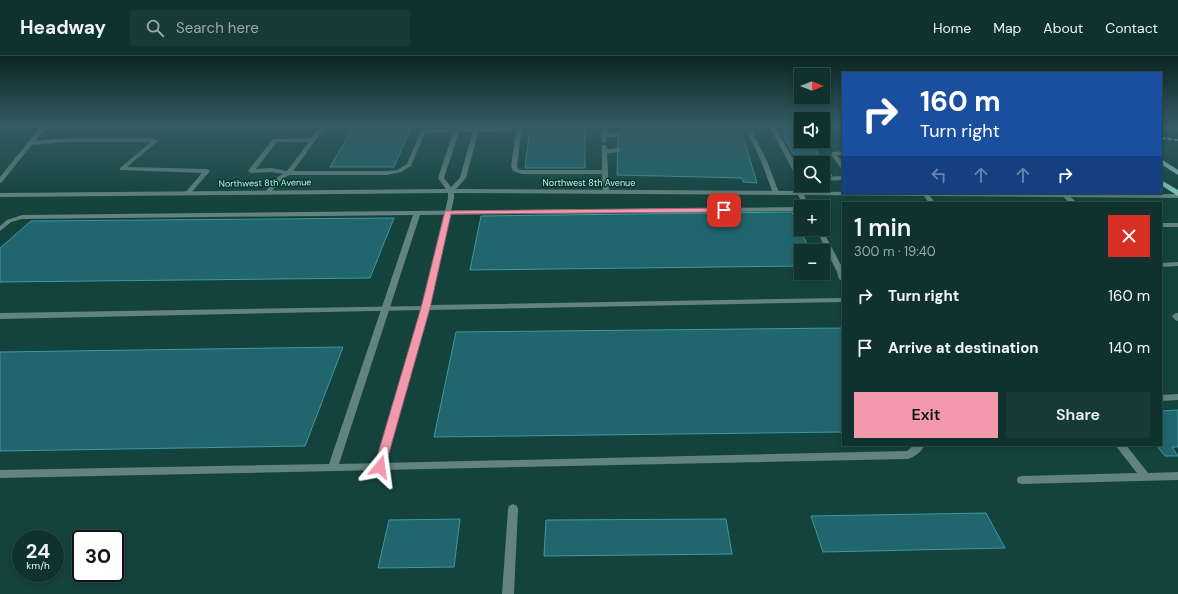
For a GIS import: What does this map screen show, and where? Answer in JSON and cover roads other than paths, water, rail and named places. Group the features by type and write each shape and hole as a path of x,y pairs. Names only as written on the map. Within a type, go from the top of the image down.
{"main road":[{"path":"1162,162 1178,173"},
{"path":"1162,183 1178,195"}],"street":[{"path":"0,181 24,151"},
{"path":"142,151 122,169 207,171 188,193"},
{"path":"267,151 251,171 270,170 289,173 387,173 399,171 409,165 415,151"},
{"path":"268,192 280,177 289,173 306,151"},
{"path":"450,151 441,178 451,191"},
{"path":"380,467 426,308 448,212 451,191 464,178 470,151"},
{"path":"516,151 514,166 515,170 522,172 606,172"},
{"path":"604,151 606,192"},
{"path":"759,151 776,193"},
{"path":"786,151 794,167"},
{"path":"842,153 835,153 834,155 842,166"},
{"path":"830,179 842,178"},
{"name":"Northwest 8th Avenue","path":"0,195 451,191 842,193"},
{"path":"800,193 804,200"},
{"name":"Northwest 8th Avenue","path":"926,194 1178,195"},
{"path":"1064,194 1073,202"},
{"path":"0,229 9,221 22,217 794,209"},
{"path":"333,468 417,213"},
{"path":"1162,225 1178,225"},
{"path":"823,236 842,272"},
{"path":"1162,265 1178,264"},
{"path":"0,316 842,300"},
{"path":"1162,398 1178,397"},
{"path":"0,474 908,455 915,451 919,446"},
{"path":"1121,446 1144,476"},
{"path":"1022,480 1178,476"},
{"path":"508,594 513,509"}]}
